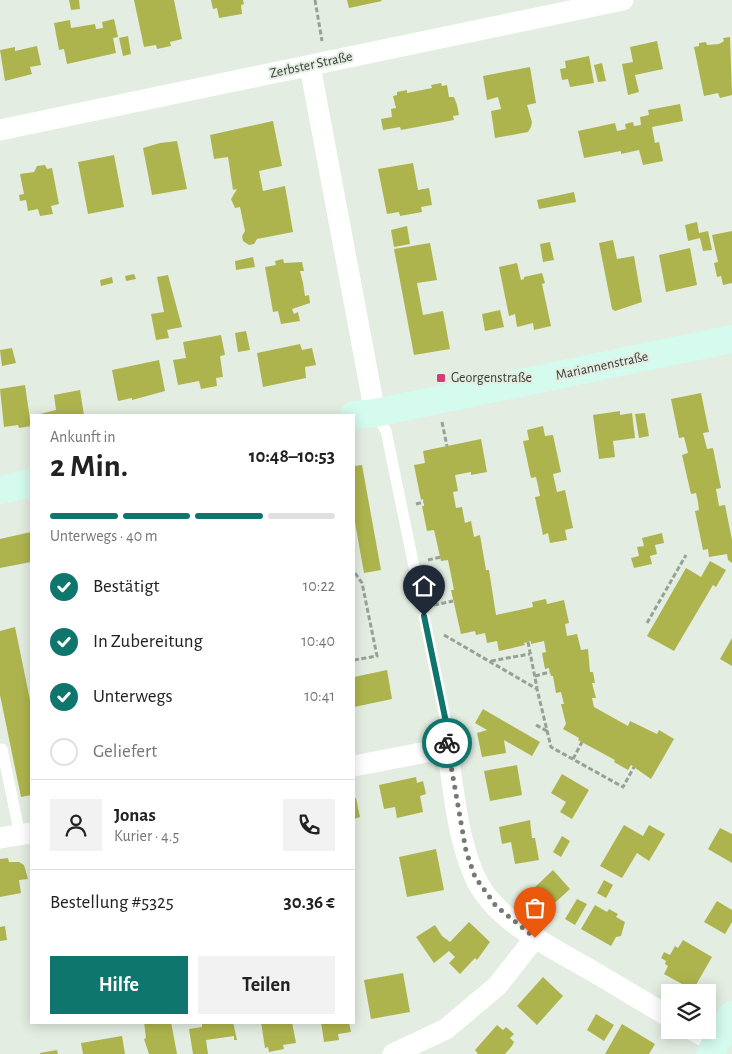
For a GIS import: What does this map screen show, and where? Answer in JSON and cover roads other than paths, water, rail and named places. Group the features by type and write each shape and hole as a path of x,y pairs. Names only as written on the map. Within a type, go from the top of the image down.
{"street":[{"name":"Zerbster Straße","path":"0,130 623,0"},
{"path":"310,66 364,414"},
{"name":"Mariannenstraße","path":"364,414 732,339"},
{"path":"0,490 30,483"},
{"path":"355,766 447,748 466,851 475,877 488,898 535,938 661,1012"},
{"path":"393,1054 446,1029 496,986 535,938"},
{"path":"706,1042 732,1015"}],"lane":[{"path":"364,414 386,431 418,586"},
{"path":"424,616 447,727 447,748"},
{"path":"2,749 17,835"}],"place":[{"name":"Georgenstraße","path":"441,378"}]}
